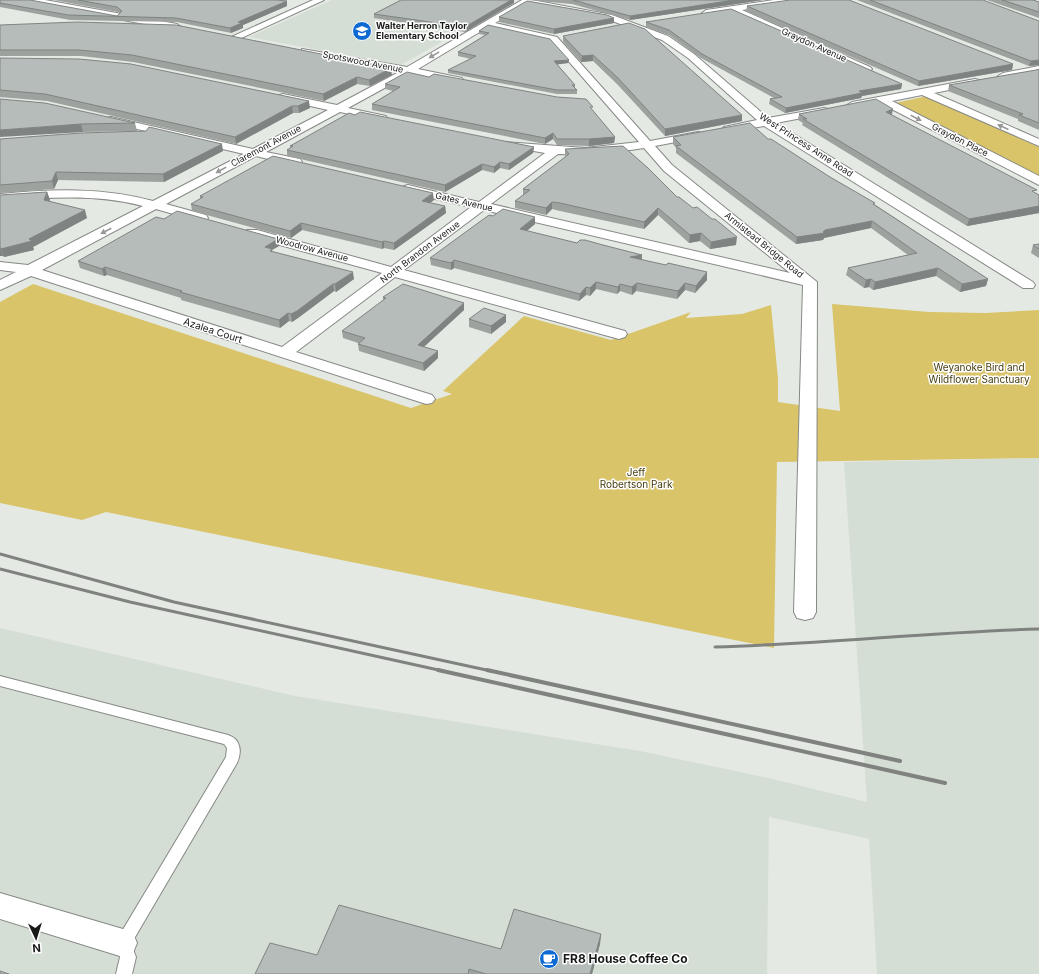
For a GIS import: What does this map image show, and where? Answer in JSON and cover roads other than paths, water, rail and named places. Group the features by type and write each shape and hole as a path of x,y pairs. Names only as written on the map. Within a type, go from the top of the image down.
{"street":[{"path":"31,0 180,28 114,25"},
{"path":"64,6 82,0"},
{"path":"249,41 230,37 320,0"},
{"path":"694,15 790,0"},
{"name":"Claremont Avenue","path":"0,286 155,206 253,152 338,109 408,71 522,1"},
{"name":"West Princess Anne Road","path":"522,1 582,11 633,24 654,32 678,46 766,122 1028,284"},
{"name":"Graydon Avenue","path":"715,2 877,73"},
{"path":"295,3 309,5"},
{"path":"608,29 648,22"},
{"name":"Armistead Bridge Road","path":"486,24 558,38 600,99 681,179 810,282 805,612"},
{"name":"Spotswood Avenue","path":"294,49 471,82"},
{"path":"1008,63 1036,72"},
{"path":"501,142 555,151 610,150 1036,72"},
{"path":"906,87 922,92 1039,143"},
{"path":"274,95 395,120"},
{"name":"Graydon Place","path":"882,100 1039,181"},
{"path":"99,117 304,164"},
{"path":"124,135 173,134"},
{"name":"North Brandon Avenue","path":"284,353 555,151"},
{"name":"Gates Avenue","path":"396,186 810,282"},
{"path":"0,198 36,194 85,193 125,198 213,222"},
{"name":"Woodrow Avenue","path":"236,228 619,334"},
{"name":"Azalea Court","path":"0,266 30,270 426,399"},
{"path":"0,906 123,943"}],"lane":[{"path":"0,681 228,740 233,745 235,752 232,759 123,943 128,958 124,974"}],"railway":[{"path":"0,554 174,602 491,671"},
{"path":"0,569 130,602 443,671"},
{"path":"715,647 1039,629"},
{"path":"438,670 945,783"},
{"path":"487,670 900,761"}],"place":[{"name":"Walter Herron Taylor Elementary School","path":"362,31"},
{"name":"FR8 House Coffee Co","path":"549,959"}],"park label":[{"name":"Weyanoke Bird and Wildflower Sanctuary","path":"979,372"},
{"name":"Jeff Robertson Park","path":"636,478"}]}
